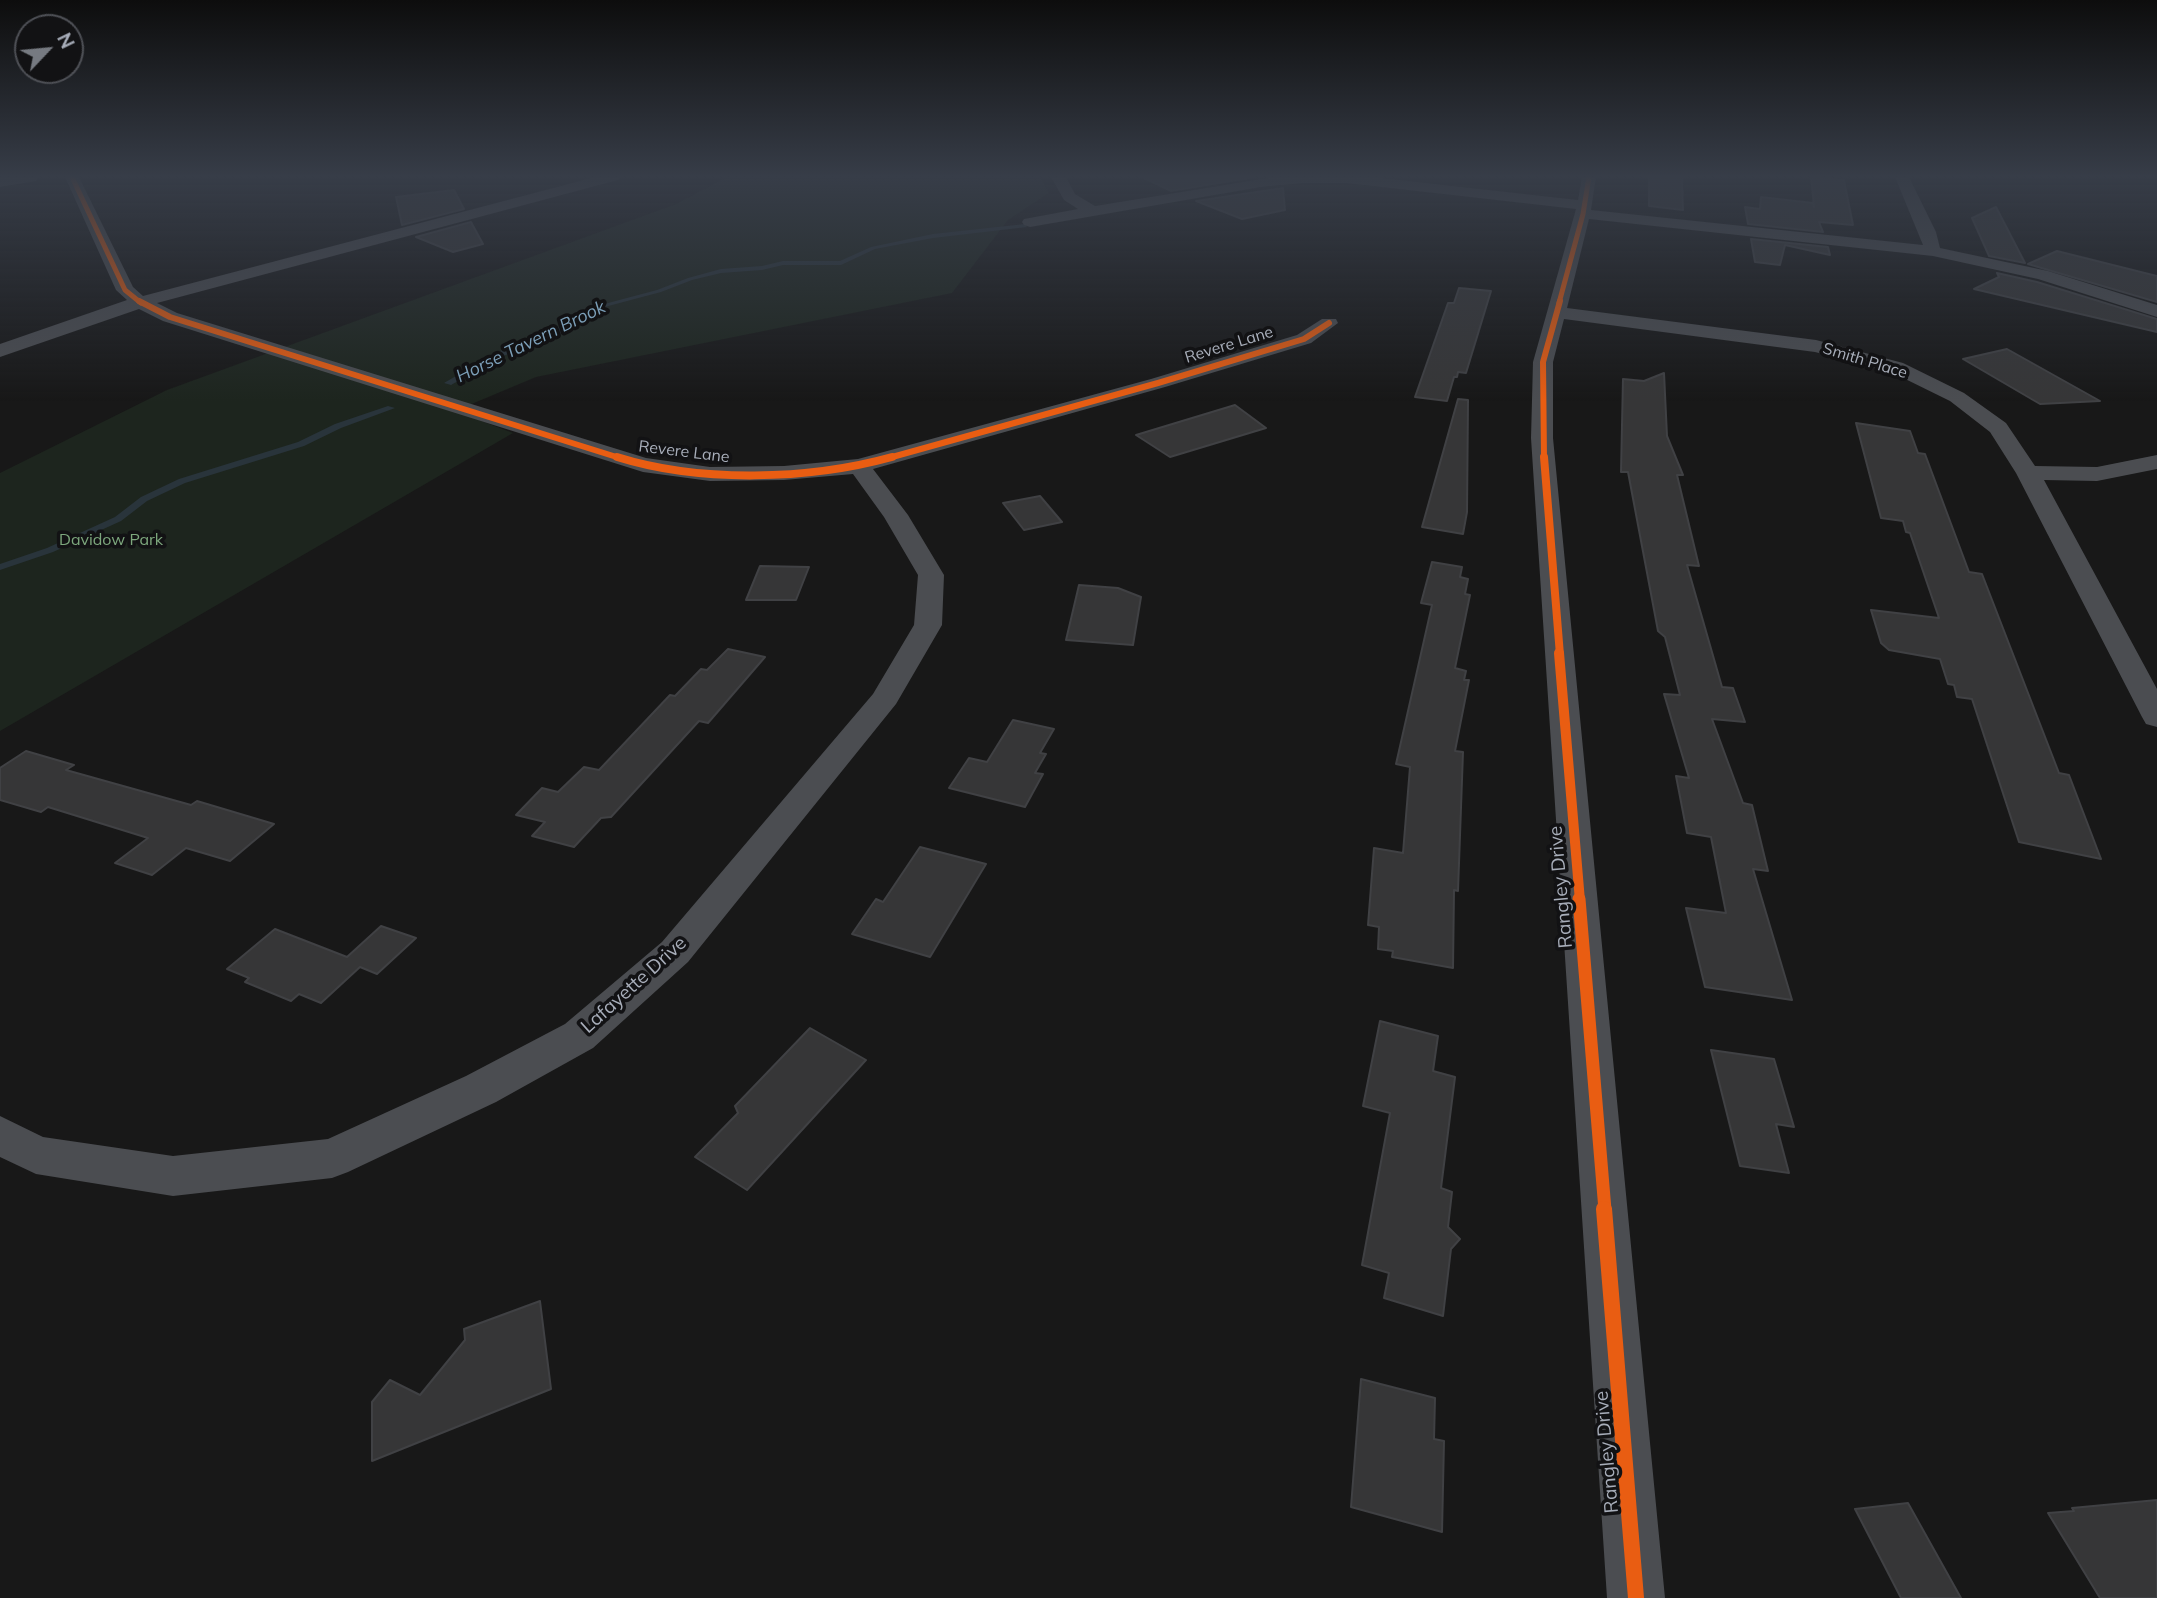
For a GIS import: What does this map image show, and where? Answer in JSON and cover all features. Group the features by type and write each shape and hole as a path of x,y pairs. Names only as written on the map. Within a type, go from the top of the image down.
{"street":[{"name":"Revere Lane","path":"107,252 125,290 140,302 170,317 643,465 710,474 784,473 859,466 1304,339 1329,323"},
{"path":"0,351 140,302 331,252"},
{"name":"Rangley Drive","path":"1572,252 1543,362 1542,438 1636,1598"},
{"path":"1936,252 2042,275 2157,311"},
{"name":"Smith Place","path":"1557,312 1816,346 1896,367 1957,397 1998,428 2028,473 2157,717"},
{"path":"2028,473 2097,474 2157,462"},
{"name":"Lafayette Drive","path":"0,1135 36,1155 173,1176 332,1158 481,1089 579,1036 674,952 885,698 928,625 931,575 896,515 859,466"}],"green space":[{"name":"Davidow Park","path":"546,252 984,252 952,293 536,377 455,411 513,433 0,731 0,473 167,390"}],"building":[{"path":"1753,252 1783,252 1780,265 1755,262"},
{"path":"1987,252 2019,252 2025,263 1989,256"},
{"path":"2059,252 2157,276 2157,302 2028,264"},
{"path":"1997,273 2037,282 2157,319 2157,332 1974,289 1999,277"},
{"path":"1459,288 1491,291 1466,373 1458,372 1457,377 1454,377 1447,401 1415,397 1448,303 1454,303"},
{"path":"2007,349 2100,401 2040,404 1963,359"},
{"path":"1664,373 1667,436 1683,475 1677,475 1699,566 1687,565 1722,687 1733,688 1745,722 1712,719 1743,803 1752,805 1768,871 1753,869 1792,1000 1705,987 1686,908 1726,913 1711,837 1687,833 1676,776 1689,778 1664,694 1680,695 1665,637 1658,631 1628,472 1621,472 1623,379 1644,381"},
{"path":"1458,399 1468,400 1467,512 1463,534 1422,527"},
{"path":"1235,405 1266,428 1170,457 1136,435"},
{"path":"1856,423 1910,431 1918,453 1925,454 1969,572 1982,574 2059,773 2069,775 2101,859 2019,842 1972,699 1957,697 1954,685 1948,684 1940,659 1889,650 1881,643 1871,610 1939,618 1910,533 1906,532 1903,521 1881,518"},
{"path":"1040,496 1062,522 1024,530 1003,503"},
{"path":"1432,562 1462,567 1460,577 1468,579 1465,594 1470,595 1455,668 1466,671 1464,680 1469,680 1455,751 1463,752 1458,891 1454,890 1453,968 1392,957 1393,951 1378,949 1379,927 1368,925 1374,848 1403,853 1410,767 1396,764 1432,605 1421,603"},
{"path":"760,566 809,567 796,600 746,600"},
{"path":"1079,585 1118,588 1141,597 1133,645 1066,640"},
{"path":"728,649 765,657 708,723 699,721 611,817 601,818 574,847 532,836 545,822 516,815 542,788 558,792 584,767 599,770 670,695 675,696 701,669 707,670"},
{"path":"1013,720 1054,729 1040,753 1046,754 1035,773 1043,774 1025,807 949,788 969,758 987,762"},
{"path":"26,751 74,765 66,770 191,805 197,801 274,824 230,861 186,848 152,875 115,863 148,838 48,807 41,812 0,800 0,768"},
{"path":"920,847 986,864 930,957 852,934 876,899 883,902"},
{"path":"381,926 416,938 377,974 360,967 321,1003 299,994 291,1001 245,982 249,978 227,969 275,929 347,957"},
{"path":"1380,1021 1438,1036 1433,1071 1455,1077 1441,1188 1452,1192 1448,1227 1460,1239 1451,1249 1443,1316 1384,1298 1389,1273 1362,1265 1390,1113 1363,1106"},
{"path":"810,1028 866,1060 747,1190 695,1157 738,1113 735,1106"},
{"path":"1711,1050 1774,1059 1794,1127 1776,1124 1789,1173 1740,1166"},
{"path":"540,1301 551,1389 372,1461 372,1402 390,1380 420,1395 465,1340 464,1329"},
{"path":"1361,1379 1435,1398 1434,1439 1444,1441 1442,1532 1351,1507"},
{"path":"2157,1500 2157,1598 2100,1598 2048,1513 2074,1511 2072,1508"},
{"path":"1908,1503 1961,1598 1901,1598 1855,1509"}],"waterway":[{"name":"Horse Tavern Brook","path":"448,383 500,354 552,335 595,308 721,271 762,268 783,263 841,263 865,252"},
{"name":"Horse Tavern Brook","path":"0,567 50,550 118,519 144,499 182,481 301,444 338,426 391,408"}],"cycle path":[{"path":"107,252 125,290 140,302 170,317 643,465 710,474 784,473 859,466 1158,383 1304,339 1329,323"},
{"path":"1573,252 1543,362 1542,438 1636,1598"}]}
